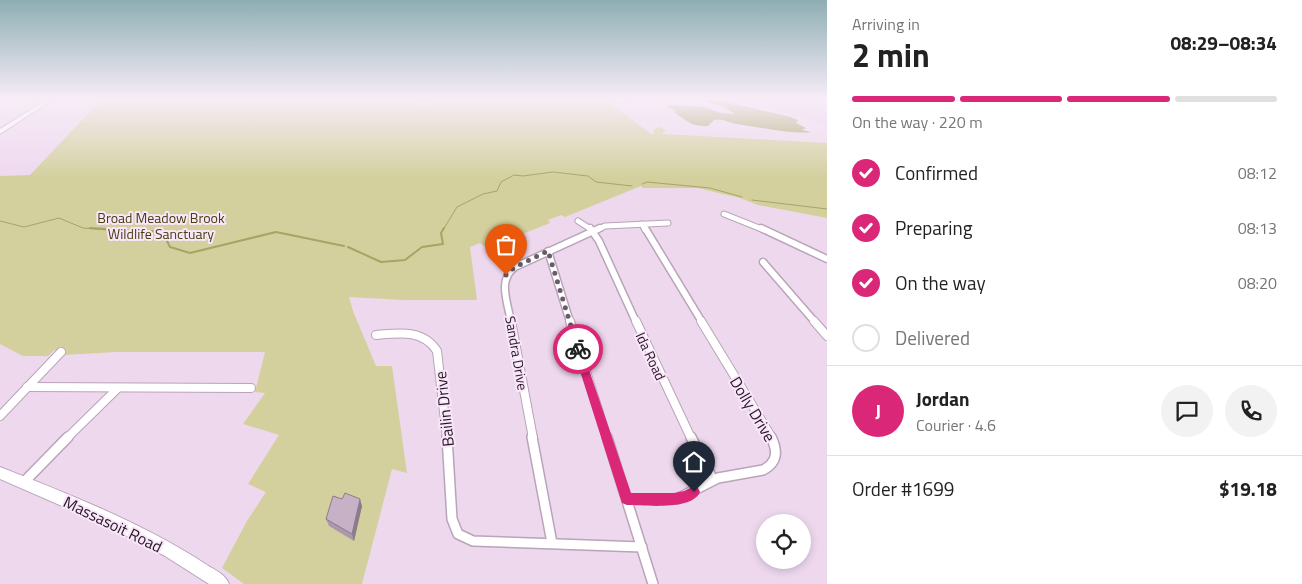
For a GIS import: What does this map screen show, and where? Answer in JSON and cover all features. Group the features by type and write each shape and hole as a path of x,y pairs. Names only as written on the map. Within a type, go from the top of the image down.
{"main road":[{"name":"Massasoit Road","path":"0,473 140,535 222,584"}],"street":[{"path":"724,214 756,226 827,259"},
{"path":"578,221 593,230"},
{"name":"Sandra Drive","path":"552,543 504,283 510,271 593,230 609,225 668,223"},
{"name":"Dolly Drive","path":"627,499 674,499 686,497 713,480 743,475 770,466 774,462 777,449 768,431 642,224"},
{"name":"Ida Road","path":"593,230 679,414 713,480"},
{"path":"548,251 654,584"},
{"path":"763,262 827,336"},
{"name":"Bailin Drive","path":"376,335 417,334 429,340 436,350 449,452 452,519 458,534 473,541 552,543"},
{"path":"0,416 61,352"},
{"path":"27,387 251,388"},
{"path":"24,482 118,388"},
{"path":"552,543 642,547"}],"green space":[{"name":"Broad Meadow Brook Wildlife Sanctuary","path":"77,125 639,125 651,134 654,134 654,129 661,127 667,131 663,132 663,134 827,143 827,218 758,205 740,198 698,188 643,188 641,186 565,217 561,215 548,220 550,223 487,248 480,243 470,247 477,300 404,300 349,297 376,366 392,366 407,473 392,469 362,584 244,584 222,568 247,521 266,492 248,484 279,435 243,424 265,393 255,392 265,352 116,352 63,355 66,351 54,350 48,356 23,356 0,344 0,176 30,175"}],"shaded area":[{"path":"744,125 801,125 806,128 802,130 811,132 804,133"}],"building":[{"path":"345,493 360,499 352,534 326,519 333,496 342,499"}],"waterway":[{"path":"443,230 457,207 483,194 497,191 501,182 514,175 523,176 553,172 588,176 596,182 632,186"},
{"path":"642,184 647,182 710,188 742,197"},
{"path":"752,200 827,209"},
{"path":"0,221 24,227 59,218 83,228 107,230"},
{"path":"90,228 106,229 119,235 153,231 165,237 170,247 190,253 276,232 344,246"},
{"path":"348,247 381,262 405,260 422,247 443,244 441,233 444,228"}],"way so far":[{"path":"506,275 515,267 548,251 578,349"}],"route":[{"path":"578,349 627,499 674,499 686,497 694,492"}]}
